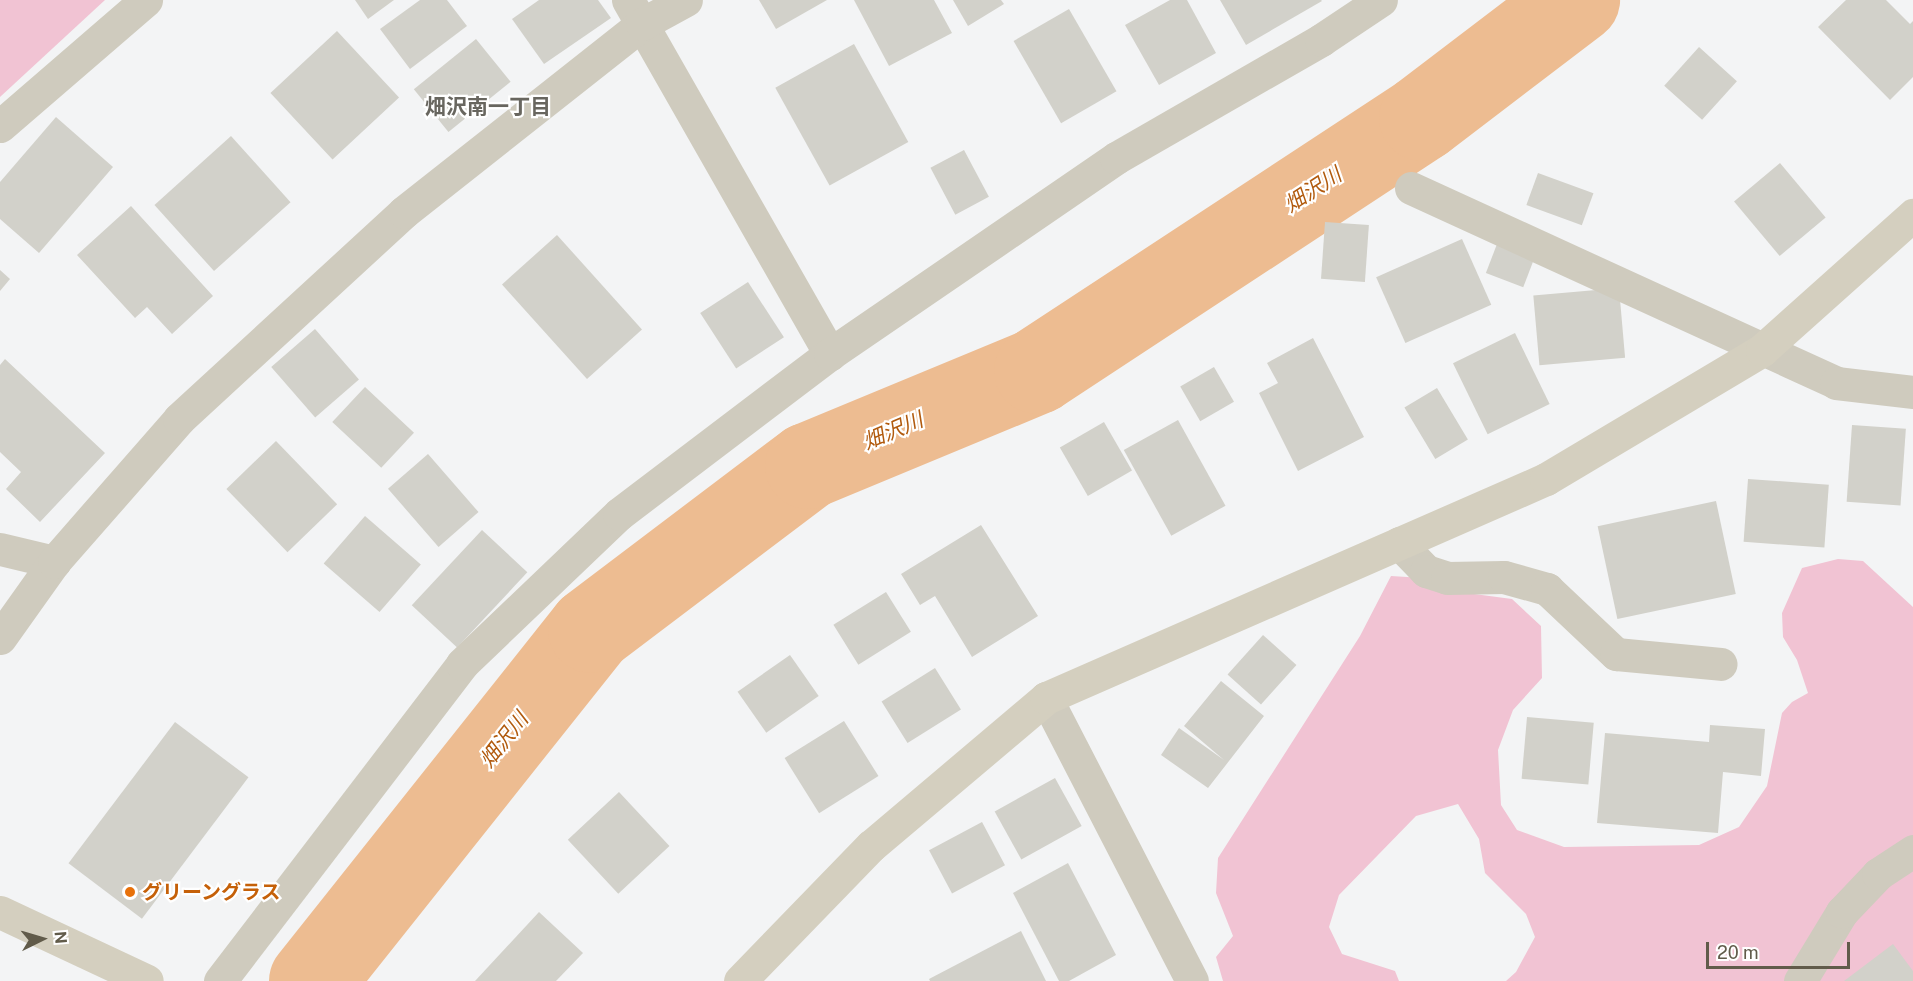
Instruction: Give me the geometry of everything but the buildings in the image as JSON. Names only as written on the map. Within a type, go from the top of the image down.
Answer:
[{"type":"street","points":[[0,126],[146,0]]},
{"type":"street","points":[[0,638],[54,562],[179,419],[404,212],[635,12],[686,0]]},
{"type":"street","points":[[220,981],[462,664],[619,514],[830,354],[1116,158],[1321,39],[1381,0]]},
{"type":"street","points":[[635,12],[830,354]]},
{"type":"street","points":[[1411,188],[1696,316],[1762,350],[1836,383],[1913,392]]},
{"type":"street","points":[[740,981],[871,846],[1046,698],[1546,479],[1762,350],[1913,215]]},
{"type":"street","points":[[1399,543],[1426,571],[1437,574],[1504,577],[1547,589],[1616,654],[1720,664]]},
{"type":"street","points":[[0,549],[54,562]]},
{"type":"street","points":[[1046,698],[1183,976]]},
{"type":"street","points":[[1800,981],[1842,912],[1878,874],[1913,851]]},
{"type":"street","points":[[0,912],[147,981]]},
{"type":"shaded area","points":[[0,0],[105,0],[0,97]]},
{"type":"shaded area","points":[[1838,559],[1863,561],[1913,607],[1913,981],[1506,981],[1516,972],[1535,937],[1526,914],[1485,873],[1479,839],[1458,804],[1416,816],[1339,895],[1329,927],[1342,954],[1395,971],[1399,981],[1223,981],[1216,957],[1233,936],[1216,893],[1218,858],[1360,636],[1391,576],[1423,578],[1459,592],[1512,599],[1541,626],[1542,678],[1513,710],[1498,750],[1501,805],[1517,830],[1564,847],[1699,845],[1739,827],[1767,786],[1782,713],[1792,702],[1808,693],[1797,660],[1783,637],[1782,613],[1802,568]]},
{"type":"waterway","name":"畑沢川","points":[[312,981],[591,630],[808,466],[1037,371],[1422,118],[1577,0]]},
{"type":"place","name":"グリーングラス","points":[[130,892]]},
{"type":"district","name":"畑沢南一丁目","points":[[488,107]]}]
